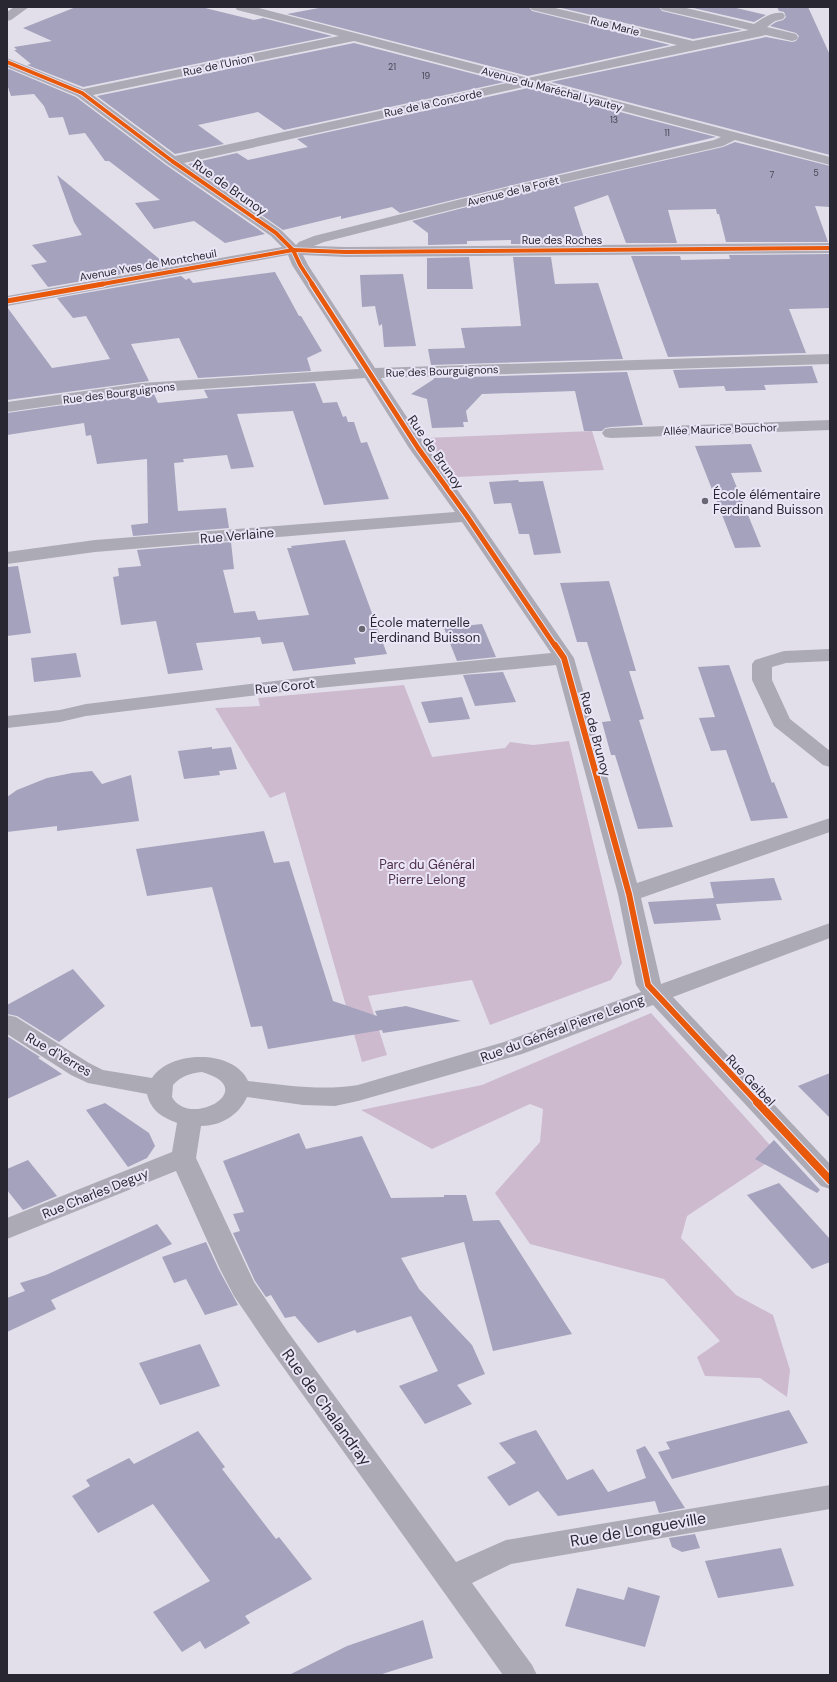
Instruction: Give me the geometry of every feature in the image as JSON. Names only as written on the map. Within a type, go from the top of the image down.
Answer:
[{"type":"street","points":[[7,17],[23,7]]},
{"type":"street","name":"Avenue du Maréchal Lyautey","points":[[241,7],[276,11],[354,37],[830,161]]},
{"type":"street","name":"Rue Marie","points":[[536,7],[694,45]]},
{"type":"street","points":[[666,7],[792,37]]},
{"type":"street","points":[[760,30],[771,18],[779,16]]},
{"type":"street","name":"Rue de la Concorde","points":[[172,161],[760,30]]},
{"type":"street","name":"Rue de l'Union","points":[[82,93],[354,37]]},
{"type":"street","name":"Rue de Brunoy","points":[[7,62],[82,93],[172,161],[276,233],[293,250],[300,265],[418,448],[467,516],[564,658],[629,894],[648,985],[656,994]]},
{"type":"street","name":"Avenue de la Forêt","points":[[293,250],[319,239],[521,188],[718,143],[734,136]]},
{"type":"street","name":"Rue des Roches","points":[[293,250],[346,252],[830,248]]},
{"type":"street","name":"Avenue Yves de Montcheuil","points":[[7,301],[293,250]]},
{"type":"street","name":"Rue des Bourguignons","points":[[7,407],[142,388],[370,373],[830,359]]},
{"type":"street","name":"Allée Maurice Bouchor","points":[[611,433],[830,425]]},
{"type":"street","name":"Rue Verlaine","points":[[7,558],[96,546],[467,516]]},
{"type":"street","points":[[830,655],[784,657],[762,664],[762,680],[781,722],[830,761]]},
{"type":"street","name":"Rue Corot","points":[[7,722],[60,716],[86,710],[292,685],[564,658]]},
{"type":"street","points":[[629,894],[830,824]]},
{"type":"street","name":"Rue du Général Pierre Lelong","points":[[239,1088],[302,1096],[334,1097],[358,1093],[513,1048],[830,930]]},
{"type":"street","name":"Rue Geibel","points":[[656,994],[830,1180]]},
{"type":"street","name":"Rue d'Yerres","points":[[7,1023],[80,1069],[98,1077],[159,1088]]},
{"type":"street","points":[[202,1064],[219,1067],[232,1074],[239,1088],[237,1097],[232,1104],[214,1115],[202,1118],[190,1118],[179,1115],[163,1104],[159,1096],[159,1088],[163,1080],[170,1073],[191,1065],[202,1064]]},
{"type":"street","points":[[183,1158],[186,1148],[190,1118]]},
{"type":"street","name":"Rue Charles Deguy","points":[[7,1229],[183,1158]]},
{"type":"street","name":"Rue de Chalandray","points":[[183,1158],[233,1269],[244,1289],[278,1339],[521,1675]]},
{"type":"street","name":"Rue de Longueville","points":[[452,1578],[506,1552],[830,1496]]},
{"type":"green space","points":[[592,431],[604,470],[457,477],[425,438]]},
{"type":"green space","name":"Parc du Général Pierre Lelong","points":[[404,685],[432,757],[505,748],[510,742],[533,745],[569,741],[622,963],[611,980],[490,1025],[472,980],[368,996],[387,1055],[362,1062],[285,792],[270,798],[215,708],[260,706],[258,698]]},
{"type":"green space","points":[[651,1013],[779,1155],[687,1216],[681,1238],[736,1295],[773,1315],[790,1370],[787,1397],[760,1378],[705,1376],[697,1357],[720,1341],[664,1279],[530,1244],[495,1193],[540,1142],[543,1109],[530,1104],[432,1149],[361,1110],[482,1085]]},
{"type":"building","points":[[76,7],[201,7],[254,20],[263,18],[332,36],[83,87],[27,65],[31,64],[14,50],[17,50],[14,47],[52,41],[23,28]]},
{"type":"building","points":[[324,7],[529,7],[532,11],[670,45],[528,76],[287,14]]},
{"type":"building","points":[[557,7],[659,7],[662,11],[742,30],[693,39]]},
{"type":"building","points":[[689,7],[732,7],[766,15],[754,22]]},
{"type":"building","points":[[777,7],[808,7],[830,55],[830,155],[551,82],[766,37],[792,42],[796,41],[799,36],[796,33],[770,26],[786,17],[784,12],[779,11]]},
{"type":"building","points":[[354,43],[505,82],[284,130],[258,112],[198,125],[224,144],[175,154],[97,96]]},
{"type":"building","points":[[9,69],[76,97],[166,165],[265,234],[225,243],[194,221],[154,229],[135,203],[160,200],[109,161],[105,161],[85,133],[69,135],[63,117],[49,118],[44,106],[34,94],[11,96],[7,84],[7,70]]},
{"type":"building","points":[[528,88],[716,137],[400,213],[392,207],[341,219],[341,216],[283,230],[188,164],[237,153],[248,160],[308,147],[297,139]]},
{"type":"building","points":[[735,142],[830,166],[830,207],[815,206],[828,242],[726,242],[719,214],[717,214],[716,209],[668,210],[677,243],[626,243],[608,195],[574,207],[584,238],[549,238],[549,244],[511,244],[511,240],[467,241],[467,244],[428,245],[428,233],[412,221],[522,193],[723,147]]},
{"type":"building","points":[[57,175],[168,266],[48,287],[31,265],[47,262],[32,245],[82,235],[74,222]]},
{"type":"building","points":[[830,254],[830,308],[789,309],[806,353],[668,357],[631,256],[680,256],[681,260],[730,259],[729,255]]},
{"type":"building","points":[[469,257],[473,289],[427,289],[427,258]]},
{"type":"building","points":[[513,257],[551,257],[555,284],[598,283],[623,359],[431,365],[428,349],[465,348],[461,328],[521,326]]},
{"type":"building","points":[[275,272],[299,316],[301,316],[322,351],[307,358],[311,371],[198,378],[179,338],[131,344],[149,381],[7,400],[7,307],[52,368],[110,359],[86,316],[73,318],[57,298],[181,276],[186,280],[189,278],[193,283]]},
{"type":"building","points":[[403,274],[416,346],[384,347],[382,324],[379,326],[375,306],[362,307],[360,275]]},
{"type":"building","points":[[812,366],[818,383],[764,385],[766,390],[726,391],[724,386],[679,388],[673,370]]},
{"type":"building","points":[[627,372],[643,425],[611,427],[605,428],[602,431],[584,431],[575,391],[482,394],[466,411],[468,422],[463,422],[464,427],[432,428],[427,399],[411,394],[434,378]]},
{"type":"building","points":[[315,383],[323,403],[337,402],[343,417],[346,416],[348,422],[354,422],[361,443],[367,442],[389,499],[324,505],[293,411],[237,414],[254,467],[231,469],[227,455],[183,459],[184,462],[174,463],[178,511],[226,508],[229,528],[133,536],[131,525],[148,523],[147,459],[97,464],[91,435],[86,436],[84,423],[7,435],[7,413],[142,394],[154,394],[158,403],[208,398],[204,390]]},
{"type":"building","points":[[751,444],[762,472],[731,473],[761,547],[735,548],[695,446]]},
{"type":"building","points":[[518,480],[519,482],[543,481],[561,553],[534,555],[529,534],[519,534],[511,503],[494,504],[489,482]]},
{"type":"building","points":[[345,540],[387,654],[354,658],[356,664],[293,671],[283,642],[262,644],[260,637],[196,643],[203,670],[168,674],[156,621],[121,625],[113,577],[119,576],[118,568],[141,566],[137,550],[231,542],[234,569],[223,570],[234,613],[255,611],[258,620],[309,615],[287,548],[292,548],[291,546]]},
{"type":"building","points":[[18,566],[31,633],[7,636],[7,567]]},
{"type":"building","points":[[609,581],[636,671],[629,671],[644,719],[639,720],[673,827],[638,829],[615,755],[611,755],[602,722],[611,721],[587,642],[577,642],[560,583]]},
{"type":"building","points":[[482,624],[496,657],[457,661],[444,628]]},
{"type":"building","points":[[76,653],[81,677],[34,682],[31,658]]},
{"type":"building","points":[[729,665],[772,783],[774,782],[788,818],[751,821],[726,750],[711,751],[699,718],[715,717],[698,667]]},
{"type":"building","points":[[503,672],[516,702],[475,706],[463,675]]},
{"type":"building","points":[[462,697],[470,719],[429,723],[421,702]]},
{"type":"building","points":[[212,747],[212,749],[231,747],[237,769],[219,771],[220,775],[184,779],[178,751]]},
{"type":"building","points":[[92,771],[102,784],[131,775],[139,821],[57,831],[57,826],[7,832],[7,797],[17,790],[47,778]]},
{"type":"building","points":[[264,831],[274,863],[289,861],[333,1001],[377,1016],[375,1011],[406,1006],[461,1021],[383,1033],[382,1030],[268,1049],[262,1026],[251,1027],[212,887],[147,896],[136,849]]},
{"type":"building","points":[[774,878],[782,900],[716,904],[721,920],[654,924],[648,902],[714,898],[710,882]]},
{"type":"building","points":[[73,969],[105,1006],[59,1042],[17,1016],[7,1014],[7,1005]]},
{"type":"building","points":[[7,1036],[40,1057],[38,1058],[62,1074],[7,1099]]},
{"type":"building","points":[[830,1073],[830,1118],[798,1086]]},
{"type":"building","points":[[105,1103],[149,1133],[155,1146],[147,1158],[128,1167],[86,1110]]},
{"type":"building","points":[[299,1133],[306,1149],[362,1136],[391,1198],[466,1195],[473,1221],[499,1220],[572,1334],[493,1351],[464,1242],[401,1258],[419,1289],[472,1345],[485,1374],[457,1385],[472,1404],[425,1424],[399,1386],[438,1371],[411,1316],[357,1333],[355,1330],[318,1343],[295,1316],[285,1318],[271,1295],[266,1297],[255,1281],[233,1233],[240,1231],[233,1214],[244,1212],[223,1161]]},
{"type":"building","points":[[774,1140],[820,1190],[817,1193],[755,1159]]},
{"type":"building","points":[[28,1160],[57,1196],[23,1210],[7,1190],[7,1169]]},
{"type":"building","points":[[779,1183],[830,1239],[830,1262],[812,1269],[747,1195]]},
{"type":"building","points":[[157,1224],[172,1244],[51,1300],[56,1309],[7,1332],[7,1298],[25,1291],[20,1283],[46,1275]]},
{"type":"building","points":[[206,1242],[238,1305],[205,1315],[186,1279],[174,1283],[162,1257]]},
{"type":"building","points":[[200,1344],[220,1386],[160,1405],[139,1363]]},
{"type":"building","points":[[789,1410],[808,1443],[672,1479],[658,1452],[670,1449],[666,1442]]},
{"type":"building","points":[[536,1430],[567,1480],[593,1469],[608,1492],[646,1478],[636,1450],[645,1446],[685,1508],[659,1513],[655,1501],[558,1516],[538,1491],[509,1506],[487,1477],[516,1463],[499,1443]]},
{"type":"building","points":[[198,1431],[225,1467],[222,1469],[276,1539],[279,1537],[312,1579],[245,1616],[250,1623],[205,1649],[200,1641],[182,1652],[153,1612],[210,1581],[153,1504],[98,1533],[72,1496],[90,1486],[86,1480],[129,1458],[134,1464]]},
{"type":"building","points":[[695,1534],[700,1548],[682,1552],[672,1547],[669,1538]]},
{"type":"building","points":[[781,1548],[794,1586],[718,1598],[705,1561]]},
{"type":"building","points":[[628,1587],[660,1596],[645,1647],[565,1626],[577,1588],[624,1600]]},
{"type":"building","points":[[423,1620],[433,1658],[379,1675],[289,1675],[347,1646]]},
{"type":"cycle path","points":[[7,62],[82,93],[172,161],[276,233],[293,250],[300,265],[418,448],[467,516],[564,658],[629,894],[648,985],[830,1180]]},
{"type":"cycle path","points":[[7,301],[293,250],[346,252],[830,248]]},
{"type":"place","name":"École élémentaire Ferdinand Buisson","points":[[705,501]]},
{"type":"place","name":"École maternelle Ferdinand Buisson","points":[[362,629]]}]
